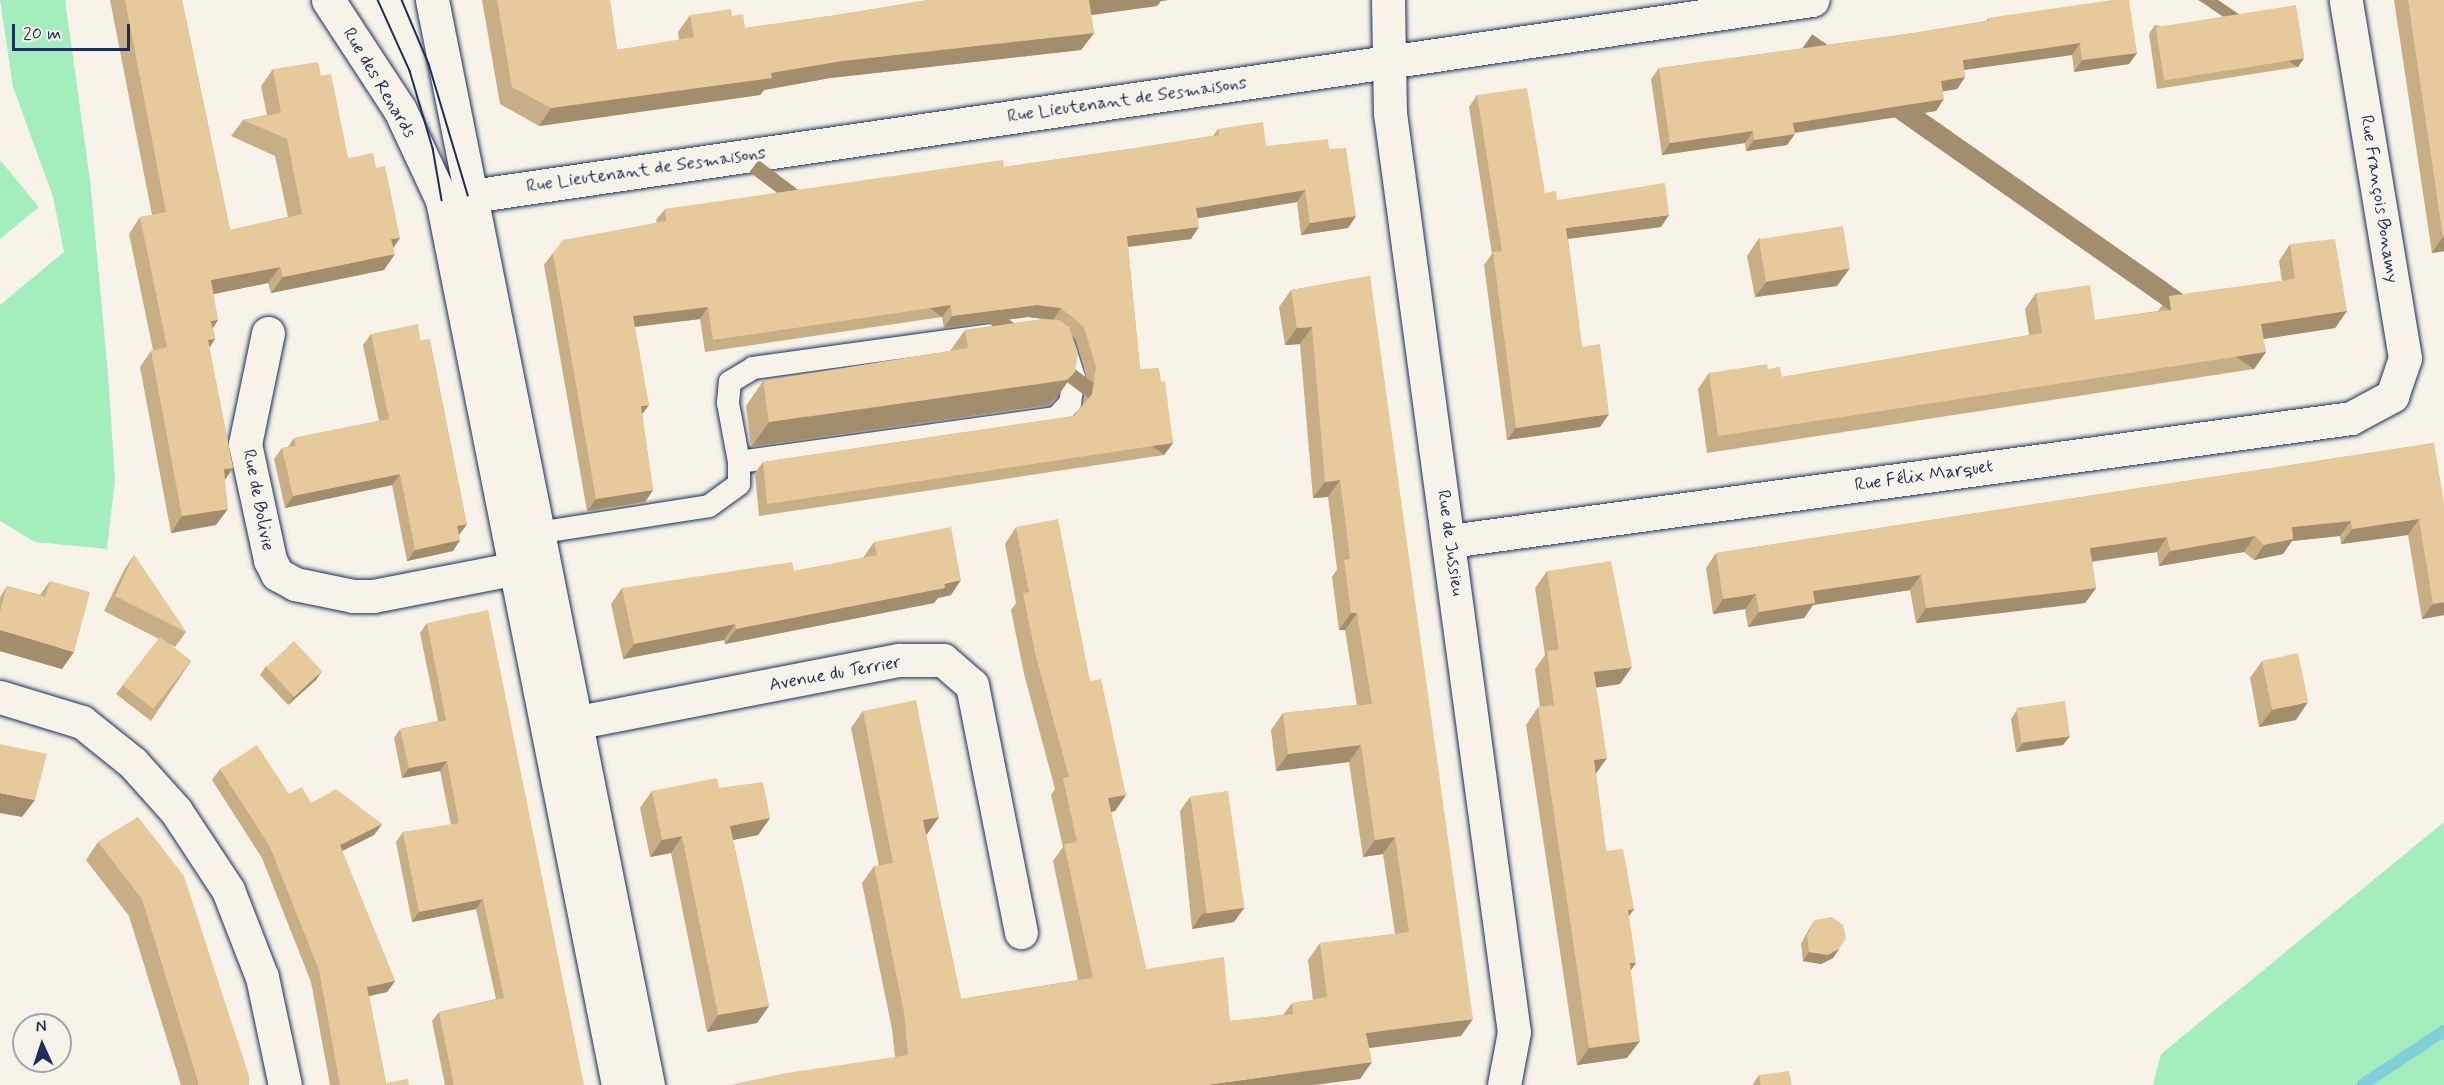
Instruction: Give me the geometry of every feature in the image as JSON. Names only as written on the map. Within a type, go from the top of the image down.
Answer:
[{"type":"street","name":"Rue des Renards","points":[[328,0],[455,198]]},
{"type":"street","points":[[432,0],[455,198],[532,554],[618,1085]]},
{"type":"street","name":"Rue de Jussieu","points":[[1388,0],[1387,63],[1390,113],[1450,541],[1514,1032],[1504,1085]]},
{"type":"street","name":"Rue Lieutenant de Sesmaisons","points":[[455,198],[1812,0]]},
{"type":"street","name":"Rue François Bonamy","points":[[2346,0],[2405,358],[2392,396]]},
{"type":"street","name":"Rue de Bolivie","points":[[268,333],[246,444],[270,560],[277,574],[296,584],[373,597],[532,554]]},
{"type":"street","name":"Rue Félix Marquet","points":[[1450,541],[2351,418],[2392,396]]},
{"type":"street","name":"Avenue du Terrier","points":[[561,725],[899,660],[943,660],[972,685],[1021,932]]},
{"type":"street","points":[[0,697],[82,723],[133,763],[176,810],[228,890],[262,977],[285,1085]]},
{"type":"street","points":[[561,725],[648,1085]]},
{"type":"lane","points":[[532,554],[709,506],[738,484],[739,462],[728,403],[730,382],[753,368],[1016,331]]},
{"type":"lane","points":[[739,462],[1056,418],[1070,403],[1074,376],[1063,344],[1046,332]]},
{"type":"green space","points":[[0,0],[65,0],[90,180],[108,374],[115,480],[107,549],[35,542],[0,521],[0,305],[64,252],[53,197],[13,87]]},
{"type":"green space","points":[[0,160],[39,207],[0,239]]},
{"type":"green space","points":[[2444,822],[2444,1085],[2153,1085],[2161,1054]]},
{"type":"building","points":[[125,0],[182,0],[230,230],[302,214],[287,139],[243,120],[281,113],[273,69],[318,62],[321,76],[331,74],[348,158],[373,153],[376,168],[385,166],[400,238],[391,239],[395,254],[283,277],[280,267],[211,280],[218,320],[211,321],[215,339],[208,340],[233,468],[224,469],[228,509],[182,516],[151,351],[167,347],[140,217],[166,212]]},
{"type":"building","points":[[497,0],[610,0],[617,50],[694,37],[690,15],[731,9],[732,16],[743,14],[745,28],[928,0],[1089,0],[1094,33],[842,61],[771,73],[772,78],[551,108],[512,87]]},
{"type":"building","points":[[2112,0],[2129,0],[2137,53],[2082,60],[2080,43],[1963,60],[1965,77],[1941,81],[1944,99],[1793,123],[1795,134],[1754,140],[1753,131],[1670,143],[1659,68],[1907,34],[1989,21],[1988,18]]},
{"type":"building","points":[[2408,0],[2444,0],[2444,237],[2443,237]]},
{"type":"building","points":[[2296,5],[2304,58],[2164,81],[2156,27]]},
{"type":"building","points":[[1527,88],[1545,193],[1556,191],[1557,200],[1665,183],[1669,215],[1566,228],[1582,347],[1600,344],[1609,414],[1516,428],[1493,252],[1502,251],[1477,95]]},
{"type":"building","points":[[1263,122],[1266,146],[1328,139],[1329,149],[1346,148],[1356,216],[1310,223],[1305,190],[1196,208],[1199,227],[1127,236],[1140,369],[1159,368],[1161,382],[1165,381],[1173,443],[767,504],[763,462],[1074,416],[1092,394],[1096,367],[1084,327],[1061,308],[1037,305],[952,316],[951,305],[713,340],[708,307],[633,316],[649,405],[641,406],[653,490],[596,499],[553,253],[563,240],[666,221],[665,209],[1003,160],[1004,167],[1129,149],[1219,135],[1218,129]]},
{"type":"building","points":[[1843,226],[1850,268],[1766,282],[1759,239]]},
{"type":"building","points":[[2335,239],[2347,311],[2261,324],[2266,352],[1718,436],[1709,373],[1767,364],[1768,369],[1780,367],[1782,377],[2042,333],[2036,293],[2090,285],[2095,320],[2171,310],[2169,296],[2295,279],[2290,244]]},
{"type":"building","points":[[1370,276],[1473,1019],[1366,1033],[1372,1062],[1206,1085],[729,1085],[787,1073],[908,1055],[904,1012],[874,866],[893,863],[863,711],[916,700],[939,817],[923,820],[961,999],[1093,978],[1064,844],[1077,842],[1063,778],[1069,777],[1036,657],[1023,593],[1029,592],[1016,527],[1058,519],[1090,681],[1101,679],[1126,795],[1108,798],[1146,969],[1224,957],[1230,1021],[1293,1014],[1292,1003],[1327,997],[1320,943],[1409,932],[1395,837],[1375,840],[1361,745],[1288,754],[1283,713],[1372,704],[1357,613],[1351,613],[1344,560],[1350,559],[1340,480],[1325,482],[1312,327],[1297,328],[1291,290]]},
{"type":"building","points":[[1045,319],[1059,320],[1069,327],[1078,353],[1075,372],[1067,380],[769,422],[763,381],[968,348],[965,330]]},
{"type":"building","points":[[418,324],[420,340],[430,339],[467,524],[457,526],[460,540],[415,550],[400,474],[293,496],[282,448],[296,446],[294,438],[389,419],[371,334]]},
{"type":"building","points":[[2434,443],[2444,503],[2444,602],[2433,604],[2419,519],[2352,529],[2351,521],[2292,527],[2293,539],[2264,545],[2255,536],[2170,551],[2167,537],[2090,548],[2096,588],[1926,608],[1921,575],[1813,591],[1815,603],[1759,612],[1756,594],[1723,599],[1716,553]]},
{"type":"building","points":[[951,527],[961,580],[944,583],[945,588],[736,629],[735,624],[634,644],[622,588],[792,562],[794,571],[877,555],[874,542]]},
{"type":"building","points":[[134,555],[186,632],[115,596]]},
{"type":"building","points":[[1611,561],[1632,667],[1594,672],[1607,758],[1594,760],[1606,851],[1623,849],[1634,909],[1628,910],[1636,963],[1630,963],[1640,1041],[1589,1048],[1538,707],[1554,705],[1547,651],[1559,650],[1547,571]]},
{"type":"building","points":[[50,581],[90,592],[74,652],[0,630],[0,612],[7,586],[45,597]]},
{"type":"building","points":[[488,610],[584,1085],[454,1085],[439,1012],[504,998],[483,899],[419,912],[403,832],[459,823],[447,761],[409,768],[400,729],[446,720],[427,623]]},
{"type":"building","points":[[160,637],[191,661],[153,709],[122,685]]},
{"type":"building","points":[[294,641],[322,671],[294,697],[266,667]]},
{"type":"building","points":[[2298,653],[2308,702],[2272,710],[2262,661]]},
{"type":"building","points":[[2065,701],[2070,736],[2021,742],[2016,708]]},
{"type":"building","points":[[0,744],[47,754],[35,800],[0,793]]},
{"type":"building","points":[[257,745],[289,794],[302,787],[311,803],[336,789],[382,824],[340,845],[395,981],[367,987],[386,1083],[408,1079],[409,1085],[340,1085],[319,970],[270,847],[220,769]]},
{"type":"building","points":[[717,778],[719,788],[763,782],[770,818],[730,826],[769,1006],[718,1015],[682,836],[662,840],[652,791]]},
{"type":"building","points":[[1228,791],[1244,908],[1207,913],[1190,796]]},
{"type":"building","points":[[138,817],[184,876],[249,1076],[249,1085],[199,1085],[142,899],[98,842]]},
{"type":"building","points":[[1832,917],[1843,925],[1846,938],[1839,949],[1828,955],[1809,952],[1807,935],[1815,920]]},
{"type":"building","points":[[1789,1071],[1792,1085],[1761,1085],[1759,1075]]},
{"type":"waterway","points":[[2362,1085],[2444,1031]]},
{"type":"tram line","points":[[378,0],[410,71],[433,148],[442,200]]},
{"type":"tram line","points":[[402,0],[429,64],[468,195]]}]
